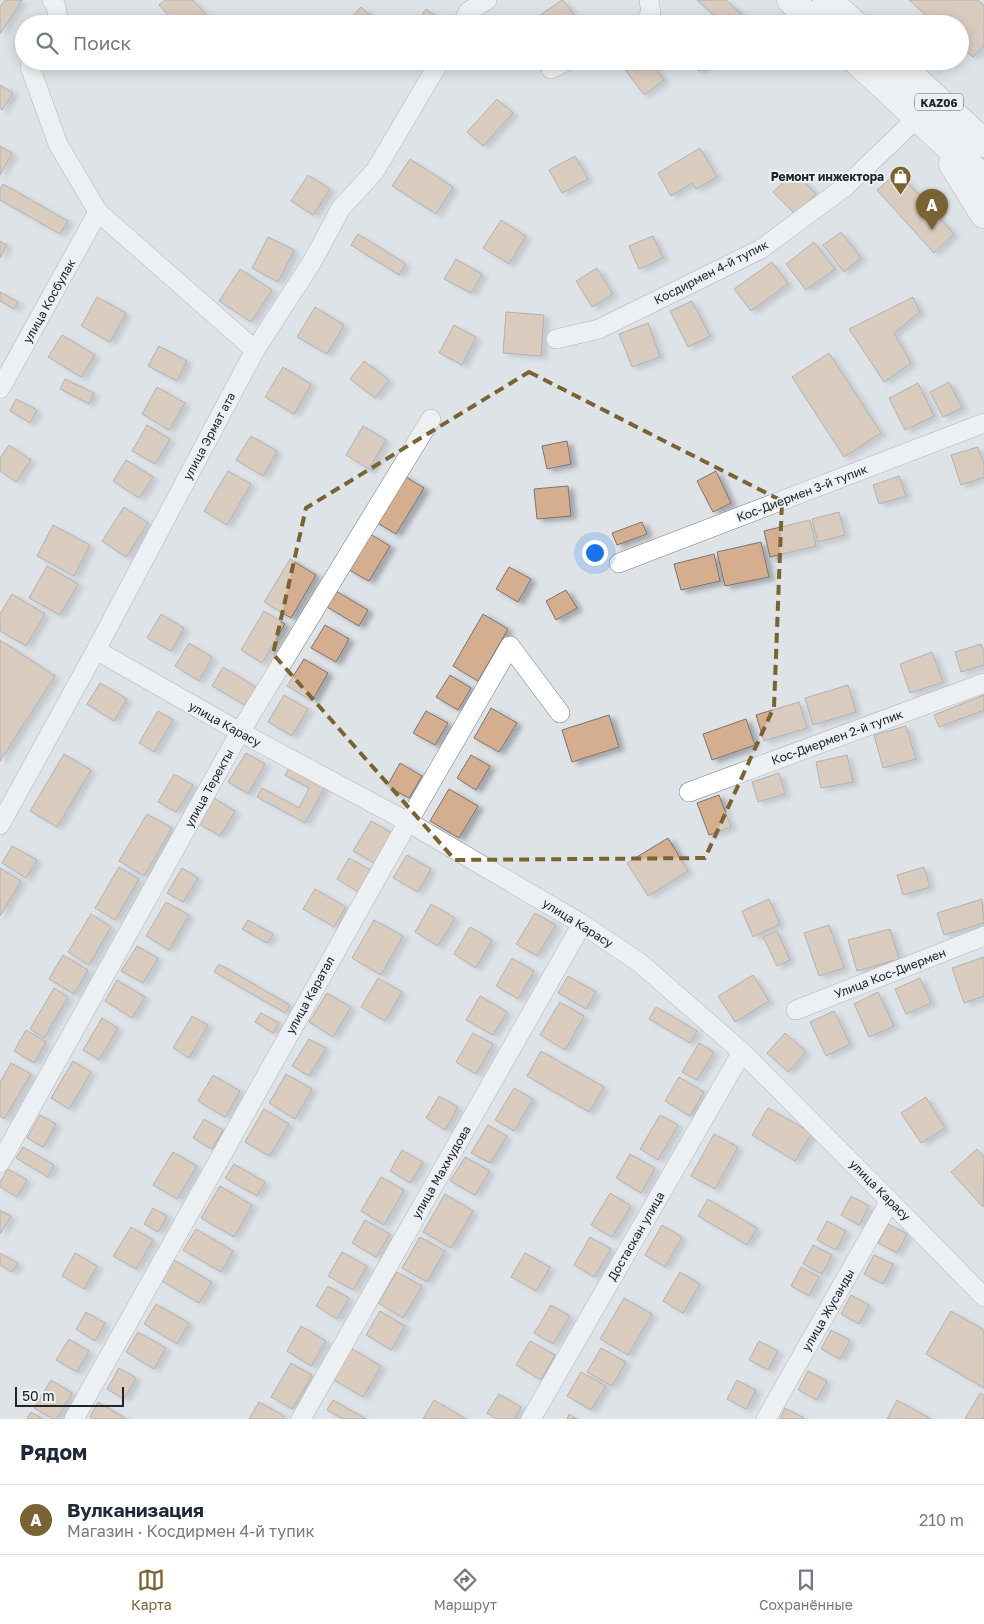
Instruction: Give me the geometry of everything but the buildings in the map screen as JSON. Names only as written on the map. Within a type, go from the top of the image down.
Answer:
[{"type":"highway","points":[[790,0],[806,15]]},
{"type":"highway","points":[[828,0],[844,15]]},
{"type":"highway","name":"KАZ06","points":[[867,70],[984,179]]},
{"type":"highway","name":"KАZ06","points":[[905,70],[980,138]]},
{"type":"highway","points":[[927,126],[984,214]]},
{"type":"street","points":[[52,0],[55,4],[57,15]]},
{"type":"street","points":[[467,15],[487,0]]},
{"type":"street","points":[[649,0],[649,15]]},
{"type":"street","points":[[31,70],[58,144],[98,212],[255,350]]},
{"type":"street","name":"улица Эрмат ата","points":[[0,825],[96,650],[255,350],[312,262],[341,208],[375,171],[435,70]]},
{"type":"street","name":"Косдирмен 4-й тупик","points":[[556,339],[599,329],[761,249],[927,126]]},
{"type":"street","name":"улица Косбулак","points":[[0,389],[98,212]]},
{"type":"street","name":"улица Теректы","points":[[0,1163],[240,732],[431,419]]},
{"type":"street","name":"Кос-Диермен 3-й тупик","points":[[620,563],[984,423]]},
{"type":"street","name":"улица Каратал","points":[[74,1419],[408,822],[510,646],[560,713]]},
{"type":"street","name":"улица Карасу","points":[[96,650],[240,732],[408,822],[582,924],[640,963],[742,1052],[984,1297]]},
{"type":"street","name":"Кос-Диермен 2-й тупик","points":[[689,792],[984,683]]},
{"type":"street","name":"улица Махмудова","points":[[300,1419],[582,924]]},
{"type":"street","name":"Улица Кос-Диермен","points":[[796,1010],[984,936]]},
{"type":"street","name":"Достаскан улица","points":[[531,1419],[742,1052]]},
{"type":"street","name":"улица Жусанды","points":[[766,1419],[890,1200]]},
{"type":"highlighted area","points":[[529,372],[782,501],[774,707],[705,858],[455,860],[273,654],[306,508]]},
{"type":"place","name":"Ремонт инжектора","points":[[900,195]]},
{"type":"place","name":"Вулканизация","points":[[932,230]]}]
